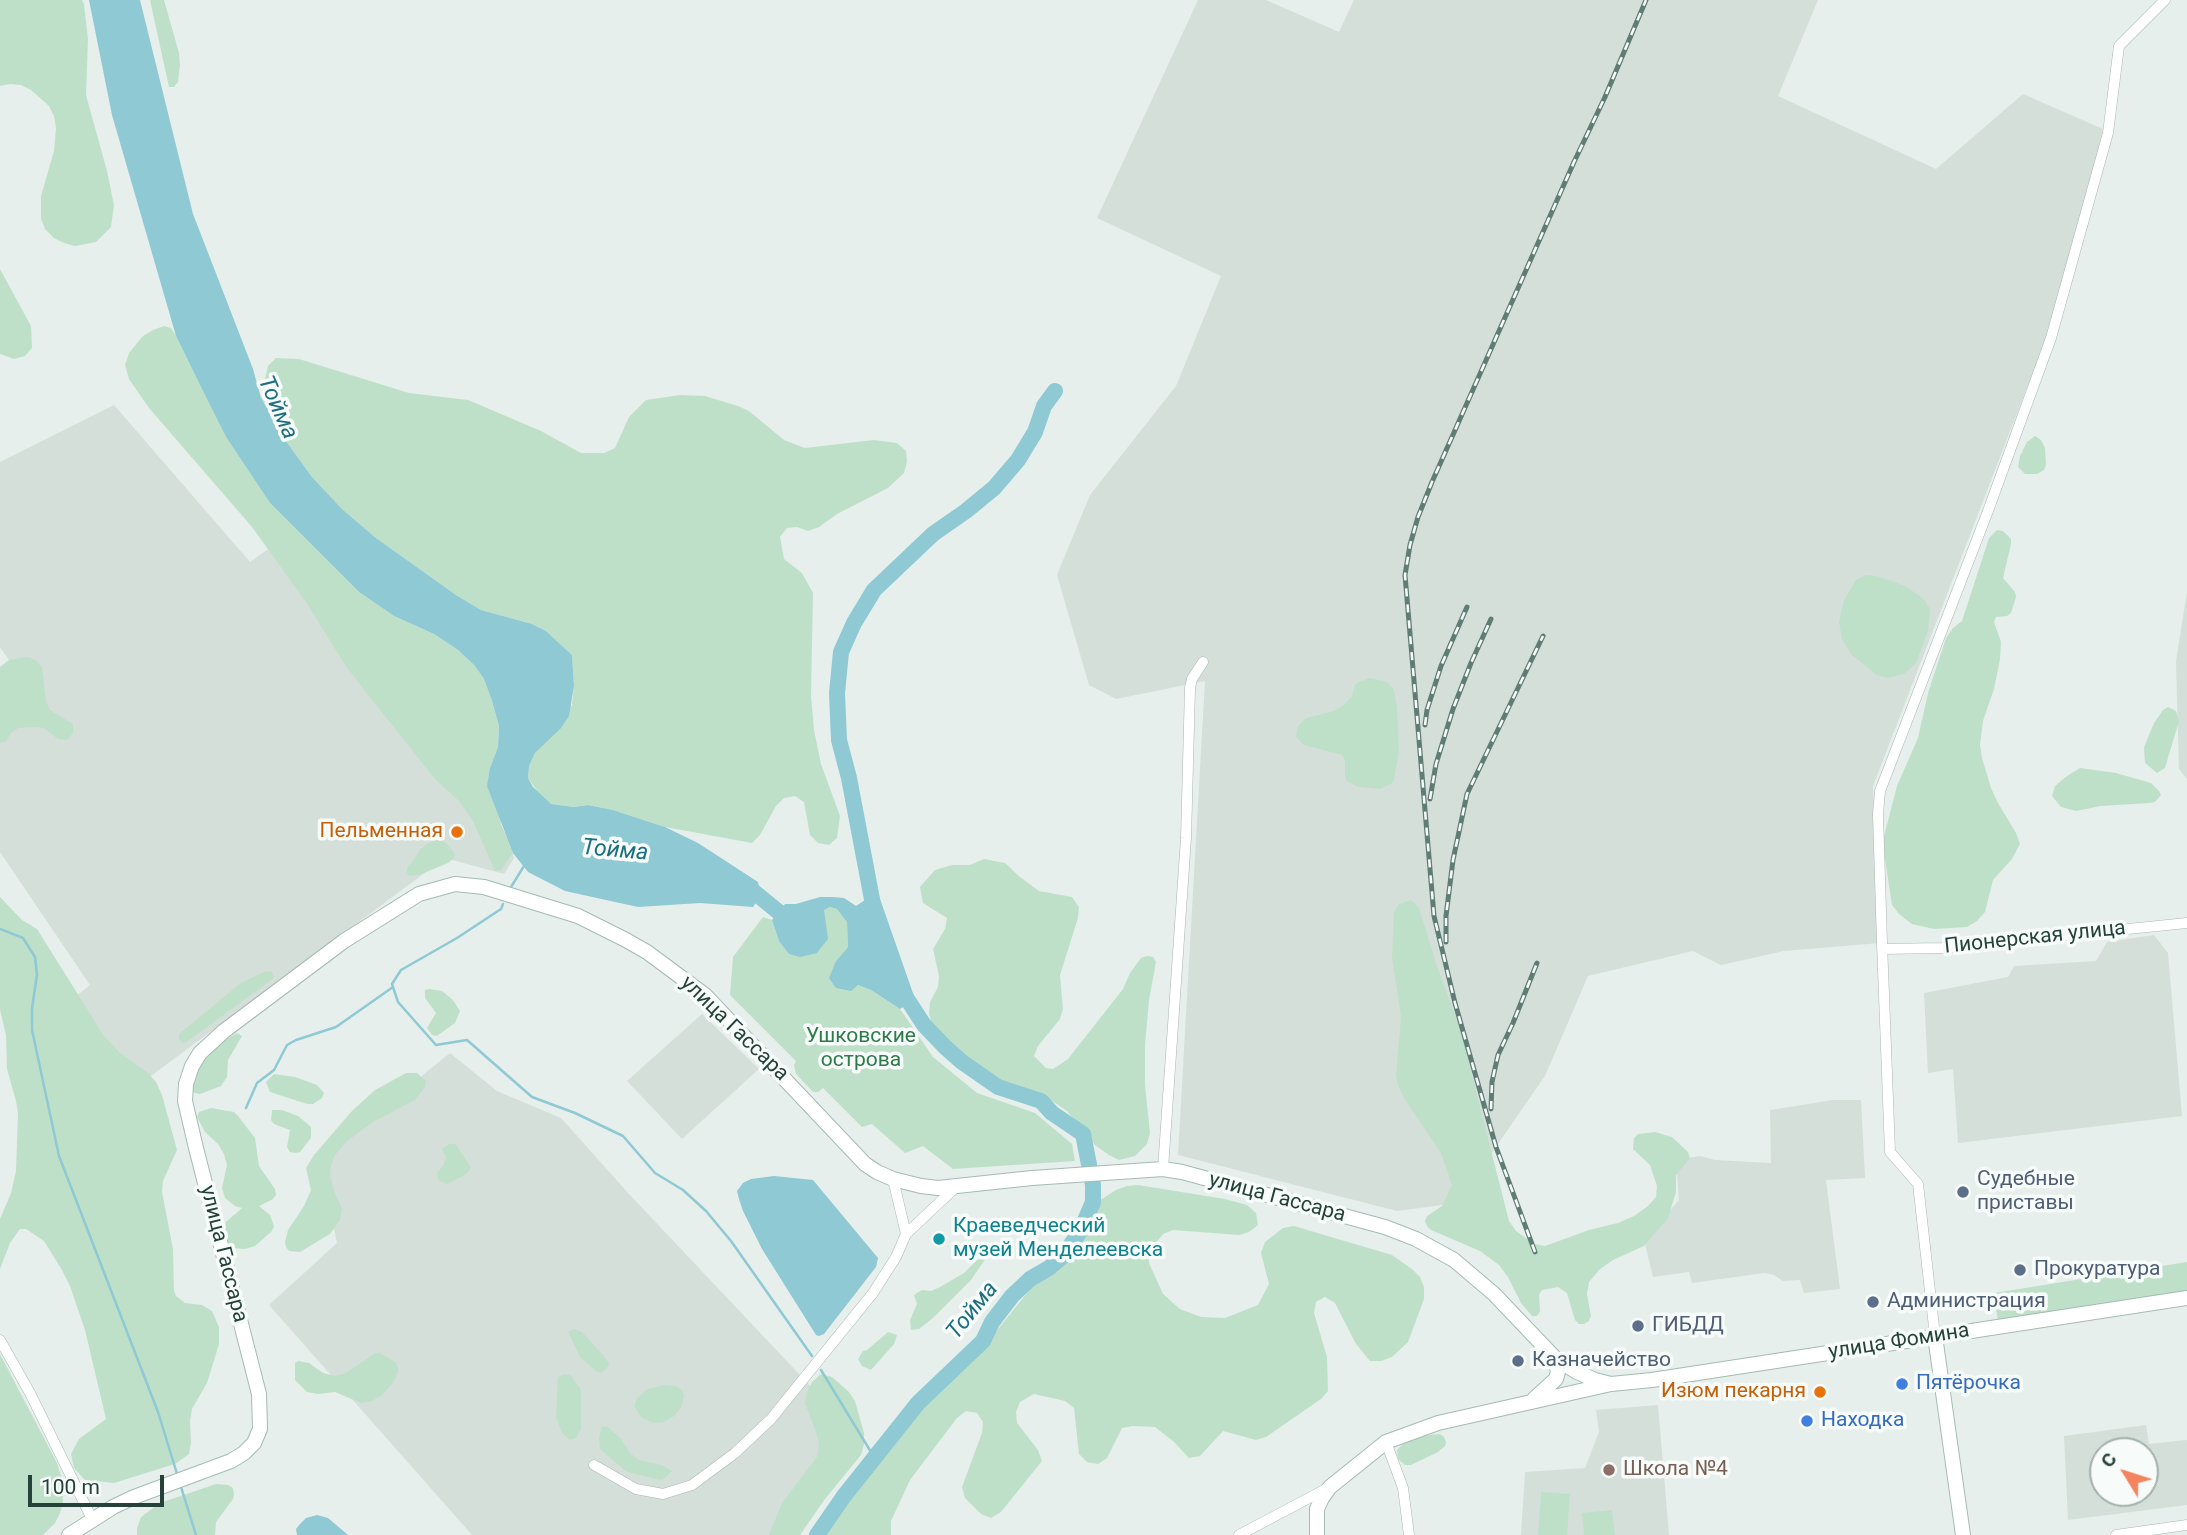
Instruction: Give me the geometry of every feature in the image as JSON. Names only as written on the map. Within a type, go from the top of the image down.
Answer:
[{"type":"main road","name":"улица Гассара","points":[[69,1535],[92,1519],[134,1497],[231,1461],[254,1443],[260,1429],[259,1394],[186,1101],[188,1075],[200,1053],[223,1031],[344,941],[419,894],[456,884],[484,887],[578,916],[626,940],[679,975],[705,995],[865,1164],[892,1179],[921,1186],[957,1186],[1163,1169],[1372,1224],[1416,1239],[1447,1256],[1479,1280],[1555,1358],[1577,1372],[1611,1384]]},
{"type":"main road","name":"улица Фомина","points":[[1330,1487],[1386,1442],[1438,1423],[1531,1401],[1611,1384],[2187,1298]]},
{"type":"main road","points":[[1935,1336],[1963,1535]]},
{"type":"main road","points":[[1531,1401],[1556,1379],[1558,1372],[1555,1358]]},
{"type":"main road","points":[[1317,1535],[1317,1509],[1330,1487]]},
{"type":"street","points":[[1935,1336],[1918,1184],[1890,1152],[1878,814],[1880,791],[2052,338],[2108,133],[2119,46],[2165,0]]},
{"type":"street","points":[[1163,1169],[1186,838],[1190,688],[1192,679],[1203,662]]},
{"type":"street","name":"Пионерская улица","points":[[1882,949],[1941,948],[2187,923]]},
{"type":"street","points":[[892,1179],[905,1234]]},
{"type":"street","points":[[594,1465],[636,1489],[663,1494],[692,1485],[735,1453],[771,1419],[873,1293],[896,1257],[905,1234],[957,1186]]},
{"type":"street","points":[[0,1340],[30,1393],[92,1519]]},
{"type":"street","points":[[1386,1442],[1403,1488],[1409,1535]]},
{"type":"street","points":[[1239,1535],[1330,1487]]},
{"type":"street","points":[[2116,1535],[2187,1525]]},
{"type":"shaded area","points":[[1198,0],[1266,0],[1339,32],[1354,0],[1818,0],[1778,96],[1936,169],[2023,94],[2103,129],[2075,263],[1873,786],[1880,943],[1784,951],[1721,965],[1693,951],[1588,976],[1545,1076],[1457,1203],[1397,1211],[1178,1155],[1205,681],[1116,699],[1089,685],[1057,575],[1090,495],[1176,386],[1221,276],[1097,218]]},
{"type":"shaded area","points":[[114,405],[250,562],[278,542],[509,838],[514,858],[504,874],[445,858],[136,1087],[75,997],[90,985],[0,852],[0,685],[17,672],[0,647],[0,462]]},
{"type":"shaded area","points":[[2187,592],[2187,779],[2179,769],[2176,661]]},
{"type":"shaded area","points":[[2154,935],[2168,953],[2182,1116],[1958,1143],[1953,1069],[1928,1073],[1924,993],[2008,977],[2014,966],[2096,961],[2107,942]]},
{"type":"shaded area","points":[[702,1014],[759,1069],[682,1139],[627,1081]]},
{"type":"shaded area","points":[[450,1053],[497,1091],[561,1118],[850,1428],[783,1535],[472,1535],[269,1305],[337,1243],[320,1158]]},
{"type":"shaded area","points":[[1833,1100],[1861,1100],[1865,1178],[1826,1180],[1840,1289],[1804,1293],[1800,1280],[1783,1281],[1764,1273],[1692,1283],[1689,1272],[1653,1277],[1644,1240],[1679,1200],[1676,1160],[1700,1156],[1715,1160],[1771,1163],[1770,1110]]},
{"type":"shaded area","name":"Школа №4","points":[[1658,1405],[1669,1535],[1521,1535],[1525,1472],[1585,1468],[1599,1432],[1596,1410]]},
{"type":"shaded area","points":[[2146,1425],[2148,1437],[2089,1437],[2089,1507],[2159,1507],[2159,1443],[2187,1440],[2187,1505],[2068,1520],[2064,1436]]},
{"type":"green space","points":[[0,0],[82,0],[84,4],[88,39],[86,95],[114,205],[111,227],[96,242],[75,246],[64,243],[45,229],[41,219],[41,196],[54,151],[54,116],[49,106],[31,90],[21,85],[0,86]]},
{"type":"green space","points":[[150,0],[164,0],[179,53],[178,82],[174,87],[169,87]]},
{"type":"green space","points":[[0,269],[31,326],[32,348],[25,356],[14,359],[0,354]]},
{"type":"green space","points":[[164,326],[171,328],[176,336],[226,437],[270,503],[359,592],[394,616],[434,634],[458,650],[484,679],[499,726],[498,747],[490,768],[501,824],[513,853],[501,870],[495,871],[473,821],[460,802],[435,779],[345,665],[306,602],[252,527],[149,408],[129,379],[125,365],[129,353],[143,336]]},
{"type":"green space","points":[[276,358],[299,359],[409,393],[468,400],[541,431],[581,453],[604,453],[615,448],[629,417],[646,400],[680,395],[705,396],[738,406],[749,411],[784,440],[805,448],[874,440],[897,443],[906,451],[907,462],[904,473],[888,488],[837,514],[819,527],[808,531],[797,527],[787,528],[780,537],[784,559],[802,573],[813,593],[811,695],[814,730],[821,764],[840,816],[837,838],[829,845],[818,843],[810,835],[804,802],[795,796],[784,798],[776,806],[760,835],[752,843],[665,827],[613,810],[588,805],[574,807],[551,804],[543,799],[528,778],[529,766],[535,753],[572,705],[572,655],[546,631],[532,624],[481,610],[456,595],[376,538],[342,509],[312,477],[286,441],[261,398],[268,366]]},
{"type":"green space","points":[[2035,436],[2045,448],[2046,465],[2044,470],[2037,474],[2025,474],[2018,467],[2020,456],[2027,442]]},
{"type":"green space","points":[[1997,530],[2003,531],[2011,539],[2003,578],[2016,597],[2011,613],[1996,617],[1994,622],[2001,642],[2000,659],[1994,689],[1983,721],[1980,745],[1991,788],[2020,844],[2012,859],[1993,880],[1985,912],[1977,921],[1967,927],[1934,929],[1912,924],[1892,905],[1884,836],[1897,786],[1918,738],[1928,693],[1946,638],[1962,621],[1989,538]]},
{"type":"green space","points":[[1866,575],[1905,586],[1924,599],[1930,609],[1928,631],[1916,663],[1904,674],[1888,678],[1877,675],[1851,654],[1842,639],[1839,622],[1844,600],[1856,580]]},
{"type":"green space","points":[[27,657],[36,660],[42,667],[46,702],[50,710],[73,724],[73,733],[67,740],[58,739],[44,728],[35,727],[18,728],[6,741],[0,743],[0,667],[9,660]]},
{"type":"green space","points":[[1370,678],[1387,682],[1394,690],[1397,707],[1399,752],[1394,780],[1380,789],[1358,787],[1347,781],[1342,755],[1304,745],[1296,737],[1298,726],[1306,718],[1334,711],[1344,705],[1352,696],[1355,685]]},
{"type":"green space","points":[[2168,707],[2176,711],[2179,721],[2165,768],[2157,773],[2145,763],[2144,747],[2154,723]]},
{"type":"green space","points":[[2080,768],[2116,773],[2151,783],[2161,795],[2155,802],[2150,803],[2101,806],[2076,811],[2061,807],[2052,796],[2055,786]]},
{"type":"green space","points":[[437,840],[446,843],[455,857],[448,863],[410,876],[407,868],[420,849]]},
{"type":"green space","points":[[984,859],[1005,863],[1039,891],[1072,897],[1079,907],[1060,975],[1063,1009],[1060,1019],[1038,1046],[1034,1056],[1046,1068],[1053,1069],[1068,1059],[1123,989],[1141,958],[1153,957],[1156,962],[1145,1045],[1145,1085],[1150,1133],[1147,1144],[1135,1156],[1119,1160],[1109,1155],[1095,1145],[1067,1111],[1045,1096],[999,1080],[945,1043],[932,1025],[930,1002],[938,987],[939,976],[933,949],[945,929],[947,918],[923,903],[920,887],[935,870],[952,865],[970,865]]},
{"type":"green space","points":[[0,897],[22,920],[37,929],[104,1036],[120,1053],[156,1082],[177,1150],[163,1181],[162,1192],[173,1249],[174,1290],[176,1296],[185,1303],[202,1305],[212,1311],[219,1327],[219,1344],[207,1383],[192,1409],[189,1454],[175,1464],[114,1483],[85,1480],[74,1468],[71,1454],[79,1439],[106,1419],[85,1330],[62,1270],[44,1241],[26,1229],[20,1229],[10,1243],[0,1269],[0,1219],[11,1193],[16,1171],[18,1113],[7,1069],[6,1035],[0,1010]]},
{"type":"green space","points":[[1411,900],[1419,908],[1460,1028],[1509,1221],[1516,1231],[1534,1244],[1545,1246],[1618,1223],[1648,1206],[1656,1197],[1657,1186],[1650,1165],[1633,1149],[1634,1138],[1638,1134],[1655,1132],[1672,1137],[1688,1152],[1690,1158],[1676,1175],[1676,1192],[1668,1218],[1644,1246],[1613,1260],[1600,1269],[1589,1282],[1587,1294],[1591,1316],[1584,1324],[1575,1320],[1567,1293],[1558,1287],[1542,1290],[1539,1295],[1540,1311],[1537,1316],[1532,1316],[1521,1303],[1499,1265],[1480,1251],[1427,1226],[1427,1216],[1442,1206],[1452,1185],[1441,1153],[1406,1101],[1396,1075],[1401,1017],[1392,957],[1394,912],[1399,904]]},
{"type":"green space","name":"Ушковские острова","points":[[830,907],[837,909],[847,921],[848,947],[836,961],[858,985],[871,990],[900,1009],[933,1057],[977,1093],[1035,1113],[1072,1144],[1075,1161],[953,1169],[923,1146],[905,1153],[872,1124],[862,1127],[823,1088],[813,1092],[796,1074],[796,1061],[730,995],[733,957],[763,917],[772,920],[779,941],[817,953],[827,939],[823,910]]},
{"type":"green space","points":[[266,971],[272,972],[274,977],[270,981],[188,1041],[183,1043],[179,1039],[179,1034],[241,983]]},
{"type":"green space","points":[[425,990],[442,991],[453,1000],[460,1011],[455,1023],[437,1036],[432,1035],[427,1028],[436,1013],[425,998]]},
{"type":"green space","points":[[237,1033],[242,1036],[228,1060],[227,1077],[221,1086],[200,1094],[195,1093],[191,1089],[199,1066],[223,1041]]},
{"type":"green space","points":[[406,1073],[417,1073],[426,1081],[425,1087],[415,1100],[373,1122],[346,1142],[335,1155],[330,1176],[342,1209],[340,1220],[330,1234],[300,1252],[289,1251],[285,1242],[288,1230],[311,1190],[306,1168],[314,1155],[352,1111],[375,1090]]},
{"type":"green space","points":[[274,1074],[295,1077],[317,1085],[324,1093],[322,1098],[313,1104],[307,1104],[270,1092],[266,1082]]},
{"type":"green space","points":[[211,1108],[234,1112],[238,1116],[255,1138],[259,1166],[275,1189],[276,1195],[273,1199],[259,1206],[270,1215],[274,1226],[272,1231],[255,1246],[245,1249],[228,1248],[223,1233],[226,1222],[242,1208],[225,1198],[222,1188],[227,1165],[224,1154],[205,1132],[197,1117],[199,1112]]},
{"type":"green space","points":[[272,1110],[282,1110],[298,1116],[311,1127],[311,1138],[300,1152],[290,1152],[287,1147],[290,1130],[274,1124],[271,1120]]},
{"type":"green space","points":[[449,1144],[455,1144],[470,1170],[447,1184],[439,1181],[437,1173],[446,1157],[442,1149]]},
{"type":"green space","points":[[1138,1185],[1225,1199],[1247,1205],[1256,1213],[1258,1225],[1239,1235],[1173,1230],[1163,1234],[1149,1252],[1149,1263],[1163,1294],[1180,1309],[1201,1317],[1225,1318],[1258,1305],[1269,1284],[1261,1253],[1265,1242],[1283,1228],[1294,1226],[1392,1255],[1420,1277],[1424,1287],[1424,1299],[1408,1342],[1392,1357],[1370,1361],[1356,1344],[1335,1303],[1325,1297],[1316,1302],[1314,1313],[1327,1357],[1328,1391],[1321,1399],[1266,1437],[1256,1440],[1223,1431],[1200,1456],[1189,1458],[1155,1427],[1133,1426],[1122,1428],[1107,1458],[1098,1464],[1087,1462],[1079,1454],[1074,1408],[1065,1401],[1034,1394],[1020,1402],[1016,1412],[1017,1423],[1038,1450],[1042,1461],[1001,1512],[991,1518],[981,1514],[965,1498],[962,1487],[982,1433],[983,1422],[977,1413],[966,1411],[957,1418],[910,1480],[891,1521],[891,1535],[825,1535],[904,1420],[937,1387],[969,1365],[1035,1283],[1063,1264],[1078,1245],[1097,1202],[1116,1190]]},
{"type":"green space","points":[[986,1258],[971,1280],[933,1318],[919,1329],[911,1330],[910,1320],[917,1304],[914,1295],[922,1290],[931,1291],[940,1287],[964,1273],[977,1260]]},
{"type":"green space","points":[[2187,1262],[2187,1294],[1998,1322],[1994,1293]]},
{"type":"green space","points":[[574,1329],[582,1332],[609,1363],[601,1373],[580,1357],[568,1332]]},
{"type":"green space","points":[[888,1332],[897,1335],[894,1344],[871,1370],[862,1366],[858,1359],[863,1351]]},
{"type":"green space","points":[[380,1353],[395,1362],[398,1372],[393,1383],[372,1401],[361,1403],[335,1392],[307,1392],[295,1380],[295,1363],[298,1361],[309,1363],[323,1373],[335,1376],[346,1373],[374,1354]]},
{"type":"green space","points":[[0,1354],[57,1463],[62,1479],[63,1502],[60,1513],[55,1523],[43,1535],[0,1535]]},
{"type":"green space","points":[[821,1374],[832,1377],[855,1401],[864,1433],[861,1455],[800,1535],[769,1535],[782,1503],[817,1457],[817,1435],[805,1403],[812,1382]]},
{"type":"green space","points":[[570,1375],[581,1389],[581,1429],[576,1438],[570,1440],[562,1433],[556,1417],[558,1377]]},
{"type":"green space","points":[[665,1385],[681,1389],[684,1395],[682,1406],[674,1416],[664,1422],[653,1423],[642,1418],[634,1406],[637,1398],[648,1389]]},
{"type":"green space","points":[[602,1426],[608,1427],[639,1460],[662,1465],[672,1471],[659,1480],[627,1472],[600,1449]]},
{"type":"green space","points":[[1440,1434],[1446,1442],[1438,1452],[1411,1465],[1405,1465],[1398,1459],[1397,1450],[1404,1443],[1420,1436]]},
{"type":"green space","points":[[216,1484],[228,1485],[233,1488],[234,1494],[216,1522],[215,1535],[137,1535],[141,1517],[160,1503]]},
{"type":"green space","points":[[1541,1492],[1570,1494],[1567,1535],[1538,1535]]},
{"type":"green space","points":[[1612,1510],[1615,1535],[1584,1535],[1582,1513]]},
{"type":"water","points":[[89,0],[140,0],[193,214],[253,369],[261,398],[286,441],[312,477],[342,509],[376,538],[456,595],[481,610],[532,624],[546,631],[572,655],[574,686],[569,716],[561,728],[535,753],[529,766],[528,778],[533,787],[551,804],[574,807],[588,805],[613,810],[665,827],[698,843],[758,882],[760,897],[753,907],[700,903],[638,907],[565,891],[528,872],[513,853],[487,786],[498,747],[499,726],[484,679],[458,650],[434,634],[394,616],[359,592],[270,503],[226,437],[206,397],[176,336],[112,115]]},
{"type":"water","points":[[871,896],[879,896],[915,999],[900,1009],[871,990],[858,985],[851,991],[836,988],[829,978],[836,961],[848,947],[847,922],[837,909],[830,907],[824,910],[828,939],[817,953],[800,957],[789,954],[779,941],[772,920],[785,904],[833,897],[844,898],[856,906]]},
{"type":"water","points":[[774,1176],[813,1180],[878,1258],[876,1267],[824,1334],[819,1336],[762,1249],[739,1199],[737,1191],[743,1183],[751,1179]]},
{"type":"water","points":[[317,1515],[328,1518],[348,1535],[297,1535],[296,1529],[306,1518]]},
{"type":"waterway","points":[[875,915],[849,778],[839,740],[837,693],[841,652],[854,623],[874,590],[933,534],[994,488],[1018,460],[1035,432],[1044,406],[1055,391]]},
{"type":"waterway","points":[[511,887],[524,866]]},
{"type":"waterway","name":"Тойма","points":[[742,886],[748,887],[786,918],[795,914]]},
{"type":"waterway","points":[[503,904],[501,909],[457,938],[401,970],[392,984],[398,1002],[436,1045],[467,1040],[532,1097],[575,1113],[623,1136],[655,1173],[683,1190],[706,1211],[731,1241],[812,1356]]},
{"type":"waterway","points":[[0,929],[23,938],[35,957],[37,975],[32,1030],[59,1156],[158,1412],[178,1477]]},
{"type":"waterway","name":"Тойма","points":[[817,1535],[844,1496],[918,1403],[983,1341],[992,1322],[1012,1296],[1030,1279],[1063,1256],[1081,1230],[1093,1202],[1093,1185],[1083,1134],[1052,1113],[1041,1101],[998,1087],[962,1062],[924,1025],[898,985]]},
{"type":"waterway","points":[[246,1108],[257,1083],[274,1070],[287,1045],[336,1027],[393,987]]},
{"type":"waterway","points":[[821,1370],[874,1457]]},
{"type":"waterway","points":[[181,1487],[196,1535]]},
{"type":"railway","points":[[1535,1252],[1496,1147],[1455,1003],[1434,916],[1405,575],[1418,517],[1432,482],[1646,0]]},
{"type":"railway","points":[[1425,725],[1441,666],[1467,607]]},
{"type":"railway","points":[[1430,799],[1436,764],[1453,709],[1491,619]]},
{"type":"railway","points":[[1446,942],[1446,916],[1453,860],[1467,794],[1543,636]]},
{"type":"railway","points":[[1491,1109],[1492,1082],[1498,1055],[1537,963]]},
{"type":"place","name":"Пельменная","points":[[457,832]]},
{"type":"place","name":"Судебные приставы","points":[[1963,1192]]},
{"type":"place","name":"Краеведческий музей Менделеевска","points":[[939,1239]]},
{"type":"place","name":"Прокуратура","points":[[2020,1270]]},
{"type":"place","name":"Администрация","points":[[1873,1302]]},
{"type":"place","name":"ГИБДД","points":[[1638,1326]]},
{"type":"place","name":"Казначейство","points":[[1518,1361]]},
{"type":"place","name":"Пятёрочка","points":[[1902,1384]]},
{"type":"place","name":"Изюм пекарня","points":[[1820,1392]]},
{"type":"place","name":"Находка","points":[[1807,1421]]},
{"type":"place","name":"Школа №4","points":[[1609,1470]]}]
